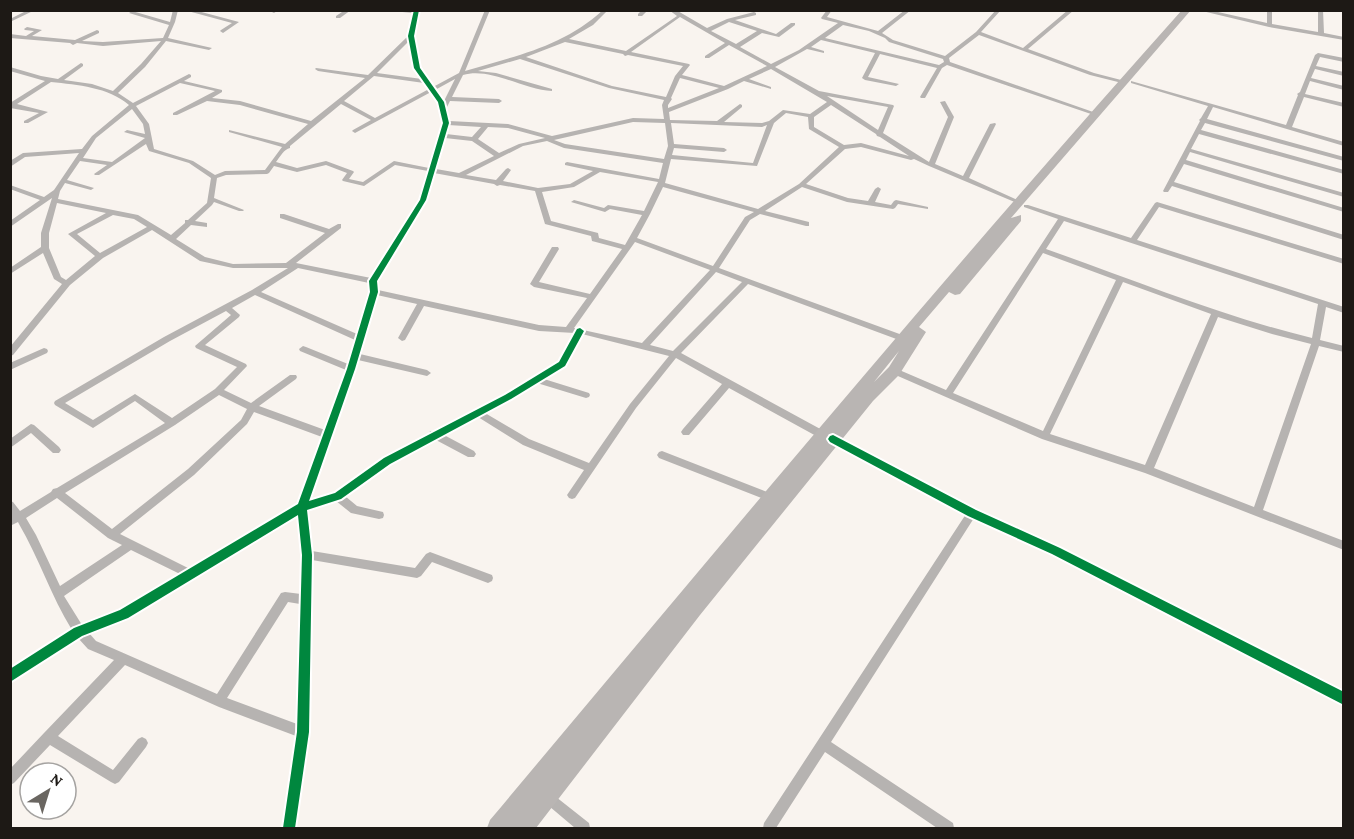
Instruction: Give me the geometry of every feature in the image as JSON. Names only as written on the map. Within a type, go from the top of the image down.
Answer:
[{"type":"main road","points":[[498,828],[541,791],[694,609],[902,338],[1023,204],[1102,108],[1191,11]]},
{"type":"main road","points":[[523,828],[541,791],[769,497],[894,371],[920,331],[1003,237],[1023,204]]},
{"type":"street","points":[[10,21],[33,10]]},
{"type":"street","points":[[115,92],[138,70],[164,39],[176,13],[186,10],[236,22],[223,31]]},
{"type":"street","points":[[338,17],[348,10]]},
{"type":"street","points":[[289,828],[303,732],[307,555],[302,507],[351,369],[358,338],[374,292],[373,281],[423,200],[446,123],[441,102],[417,68],[411,36],[417,11],[381,10]]},
{"type":"street","points":[[442,110],[450,99],[488,10]]},
{"type":"street","points":[[355,131],[461,74],[521,57],[564,40],[590,27],[606,10]]},
{"type":"street","points":[[640,15],[646,10]]},
{"type":"street","points":[[879,33],[909,10]]},
{"type":"street","points":[[923,97],[946,60],[978,33],[999,10]]},
{"type":"street","points":[[1025,49],[1072,10]]},
{"type":"street","points":[[1269,25],[1270,10]]},
{"type":"street","points":[[1320,10],[1321,34]]},
{"type":"street","points":[[827,11],[824,18],[879,33],[891,41],[946,60],[1102,108]]},
{"type":"street","points":[[1191,11],[1344,39]]},
{"type":"street","points":[[625,54],[675,12],[706,32],[738,46],[816,92],[876,134],[922,161],[1062,218],[1344,310]]},
{"type":"street","points":[[132,13],[172,24]]},
{"type":"street","points":[[706,32],[729,20],[754,14]]},
{"type":"street","points":[[729,20],[777,36],[793,24]]},
{"type":"street","points":[[666,111],[745,80],[822,39],[841,24]]},
{"type":"street","points":[[26,38],[39,30],[27,29]]},
{"type":"street","points":[[738,46],[761,31]]},
{"type":"street","points":[[73,43],[97,32]]},
{"type":"street","points":[[978,33],[1092,74],[1211,105],[1344,144]]},
{"type":"street","points":[[10,36],[104,44],[164,39],[208,48]]},
{"type":"street","points":[[214,177],[225,173],[267,172],[272,163],[312,123],[341,102],[366,77],[373,74],[411,36]]},
{"type":"street","points":[[822,39],[877,54],[940,67]]},
{"type":"street","points":[[564,40],[687,65],[678,76],[665,105],[671,146],[661,183],[633,239],[569,329]]},
{"type":"street","points":[[707,57],[729,42]]},
{"type":"street","points":[[807,47],[822,52]]},
{"type":"street","points":[[877,54],[866,78],[896,84]]},
{"type":"street","points":[[1288,128],[1318,54],[1344,60]]},
{"type":"street","points":[[521,57],[611,87],[669,99]]},
{"type":"street","points":[[59,81],[81,65]]},
{"type":"street","points":[[1313,67],[1344,74]]},
{"type":"street","points":[[10,69],[50,80],[115,92],[133,105],[148,126],[151,150],[191,162],[214,177]]},
{"type":"street","points":[[318,69],[366,77]]},
{"type":"street","points":[[468,71],[496,75],[550,90]]},
{"type":"street","points":[[373,74],[424,81]]},
{"type":"street","points":[[10,225],[57,191],[94,136],[133,105],[189,76]]},
{"type":"street","points":[[678,76],[726,88]]},
{"type":"street","points":[[1308,79],[1344,88]]},
{"type":"street","points":[[11,106],[50,80]]},
{"type":"street","points":[[745,80],[769,88]]},
{"type":"street","points":[[175,114],[220,91],[179,81]]},
{"type":"street","points":[[816,92],[891,106],[876,134],[861,145]]},
{"type":"street","points":[[1300,94],[1344,105]]},
{"type":"street","points":[[206,99],[240,103],[312,123]]},
{"type":"street","points":[[450,99],[499,101]]},
{"type":"street","points":[[341,102],[375,120]]},
{"type":"street","points":[[931,165],[951,117],[943,102]]},
{"type":"street","points":[[460,176],[521,145],[633,120],[762,125],[771,122],[785,111],[811,116],[830,103]]},
{"type":"street","points":[[1211,105],[1168,187],[1344,238]]},
{"type":"street","points":[[11,106],[45,112],[26,122]]},
{"type":"street","points":[[720,122],[740,106]]},
{"type":"street","points":[[811,116],[811,128],[843,147]]},
{"type":"street","points":[[1202,120],[1344,159]]},
{"type":"street","points":[[547,139],[564,146],[666,159],[755,165],[771,122]]},
{"type":"street","points":[[446,123],[508,126],[555,138]]},
{"type":"street","points":[[474,139],[486,124]]},
{"type":"street","points":[[964,179],[993,124]]},
{"type":"street","points":[[231,131],[288,147]]},
{"type":"street","points":[[1197,131],[1344,172]]},
{"type":"street","points":[[127,132],[148,138]]},
{"type":"street","points":[[443,136],[474,139],[499,156]]},
{"type":"street","points":[[97,174],[148,138]]},
{"type":"street","points":[[645,345],[715,269],[747,219],[801,185],[843,147],[861,145],[922,161]]},
{"type":"street","points":[[671,146],[724,150]]},
{"type":"street","points":[[702,160],[707,148]]},
{"type":"street","points":[[1188,150],[1344,195]]},
{"type":"street","points":[[10,165],[23,155],[84,151]]},
{"type":"street","points":[[10,158],[21,157]]},
{"type":"street","points":[[79,159],[113,164]]},
{"type":"street","points":[[1182,161],[1344,210]]},
{"type":"street","points":[[272,163],[297,170],[326,163],[351,172],[345,180],[364,184],[393,163],[538,190],[572,186],[597,171]]},
{"type":"street","points":[[567,164],[661,183],[806,224]]},
{"type":"street","points":[[497,184],[508,170]]},
{"type":"street","points":[[171,239],[210,204],[214,177]]},
{"type":"street","points":[[63,182],[92,188]]},
{"type":"street","points":[[801,185],[848,200],[893,207],[896,202],[926,208]]},
{"type":"street","points":[[10,187],[46,200]]},
{"type":"street","points":[[871,203],[878,189]]},
{"type":"street","points":[[538,190],[548,222],[596,235],[595,238],[627,248]]},
{"type":"street","points":[[57,191],[45,233],[45,248],[58,279],[67,283]]},
{"type":"street","points":[[211,198],[241,210]]},
{"type":"street","points":[[56,201],[136,217],[202,259],[233,266],[293,265],[373,281]]},
{"type":"street","points":[[574,202],[605,210],[608,207],[647,214]]},
{"type":"street","points":[[1133,241],[1157,204],[1344,262]]},
{"type":"street","points":[[100,256],[72,234],[113,212]]},
{"type":"street","points":[[282,216],[330,232]]},
{"type":"street","points":[[948,394],[1062,218]]},
{"type":"street","points":[[188,222],[204,225]]},
{"type":"street","points":[[172,423],[135,397],[93,424],[58,403],[167,339],[255,292],[293,265],[338,226]]},
{"type":"street","points":[[10,353],[67,283],[100,256],[152,227]]},
{"type":"street","points":[[633,239],[902,338]]},
{"type":"street","points":[[10,272],[45,248]]},
{"type":"street","points":[[555,249],[534,284],[593,297]]},
{"type":"street","points":[[1042,250],[1216,313],[1275,332],[1344,349]]},
{"type":"street","points":[[1045,436],[1121,278]]},
{"type":"street","points":[[572,495],[633,406],[675,354],[747,280]]},
{"type":"street","points":[[255,292],[358,338]]},
{"type":"street","points":[[374,292],[539,328],[579,331],[675,354],[972,513],[1056,551],[1344,699]]},
{"type":"street","points":[[402,338],[421,304]]},
{"type":"street","points":[[1257,512],[1316,341],[1322,304]]},
{"type":"street","points":[[15,519],[172,423],[218,391],[243,366],[199,346],[236,315],[227,308]]},
{"type":"street","points":[[1148,470],[1216,313]]},
{"type":"street","points":[[10,676],[78,632],[124,614],[302,507],[338,496],[387,461],[433,434],[478,413],[536,380],[562,364],[579,331]]},
{"type":"street","points":[[303,349],[351,369]]},
{"type":"street","points":[[10,367],[44,351]]},
{"type":"street","points":[[354,356],[427,373]]},
{"type":"street","points":[[894,371],[1045,436],[1148,470],[1344,546]]},
{"type":"street","points":[[112,535],[191,472],[231,435],[252,407],[293,377]]},
{"type":"street","points":[[536,380],[586,395]]},
{"type":"street","points":[[686,432],[728,383]]},
{"type":"street","points":[[218,391],[252,407],[328,435]]},
{"type":"street","points":[[478,413],[526,442],[590,468]]},
{"type":"street","points":[[10,444],[31,428],[56,450]]},
{"type":"street","points":[[433,434],[471,454]]},
{"type":"street","points":[[662,454],[769,497]]},
{"type":"street","points":[[56,492],[112,535],[190,574]]},
{"type":"street","points":[[338,496],[354,510],[379,515]]},
{"type":"street","points":[[10,505],[15,519],[59,593],[78,632],[92,645],[219,701],[303,732]]},
{"type":"street","points":[[770,828],[972,513]]},
{"type":"street","points":[[59,593],[130,545]]},
{"type":"street","points":[[307,555],[417,573],[430,557],[488,578]]},
{"type":"street","points":[[219,701],[285,597],[307,600]]},
{"type":"street","points":[[10,779],[122,660]]},
{"type":"street","points":[[48,737],[115,778],[142,743]]},
{"type":"street","points":[[824,744],[948,828]]},
{"type":"street","points":[[541,791],[584,828]]},
{"type":"cycle path","points":[[289,828],[303,732],[307,555],[302,507],[351,369],[374,292],[373,281],[423,200],[446,123],[441,102],[417,68],[411,36],[417,10]]},
{"type":"cycle path","points":[[10,676],[78,632],[124,614],[302,507],[338,496],[387,461],[508,397],[562,364],[580,331]]},
{"type":"cycle path","points":[[833,439],[972,513],[1056,551],[1344,699]]}]
